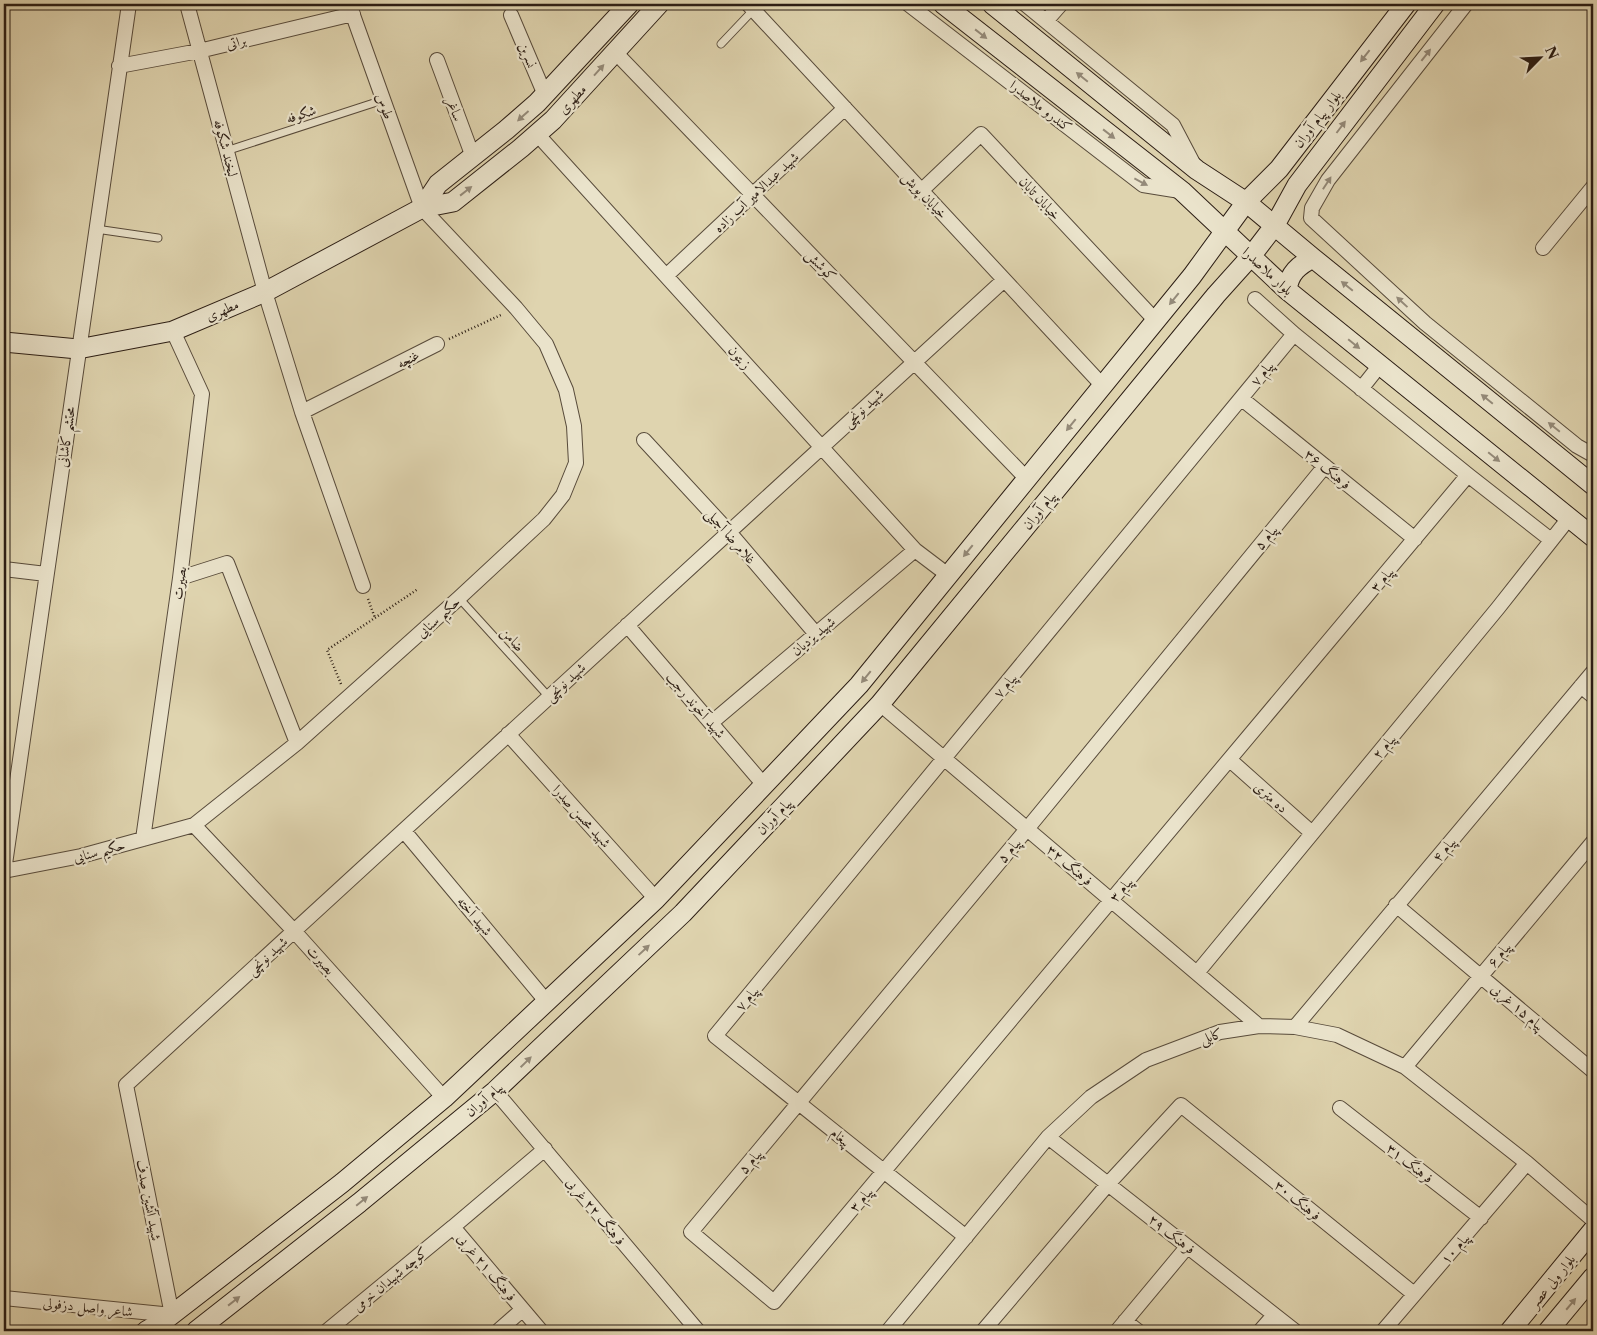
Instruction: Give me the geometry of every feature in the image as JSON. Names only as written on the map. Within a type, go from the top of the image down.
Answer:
[{"type":"main road","name":"مطهری","points":[[422,208],[438,184],[522,117],[628,4]]},
{"type":"main road","name":"مطهری","points":[[4,342],[78,349],[173,331],[265,292],[422,208],[453,202],[553,120],[659,4]]},
{"type":"main road","name":"بلوار ملاصدرا","points":[[943,4],[1182,191],[1287,290],[1593,537]]},
{"type":"main road","points":[[992,4],[1197,170],[1246,202],[1275,225],[1312,258],[1585,474],[1593,485]]},
{"type":"main road","name":"بلوار پیام آوران","points":[[1223,231],[1246,202],[1279,169],[1406,4]]},
{"type":"main road","name":"بلوار پیام آوران","points":[[1275,225],[1297,185],[1435,4]]},
{"type":"main road","points":[[1279,169],[1281,179],[1286,185],[1297,185]]},
{"type":"main road","points":[[1182,191],[1196,190],[1200,184],[1197,170]]},
{"type":"main road","name":"پیام آوران","points":[[196,1331],[359,1203],[495,1090],[683,913],[880,704],[1216,294],[1252,255],[1275,225]]},
{"type":"main road","name":"پیام آوران","points":[[146,1331],[172,1315],[342,1183],[444,1098],[656,898],[859,685],[1156,322],[1192,276],[1223,231]]},
{"type":"main road","points":[[1287,290],[1288,282],[1296,269],[1302,263],[1312,258]]},
{"type":"main road","points":[[1192,276],[1201,274],[1210,277],[1216,285],[1216,294]]},
{"type":"main road","points":[[605,946],[625,968]]},
{"type":"main road","name":"بلوار ولی عصر","points":[[1510,1331],[1593,1230]]},
{"type":"main road","name":"بلوار ولی عصر","points":[[1548,1331],[1593,1277]]},
{"type":"street","name":"محتشم کاشانی","points":[[4,871],[129,4]]},
{"type":"street","name":"لبخند شکوفه","points":[[186,4],[265,292],[302,412],[363,586]]},
{"type":"street","name":"کندرو ملاصدرا","points":[[908,4],[1143,185],[1182,191]]},
{"type":"street","points":[[1025,4],[1174,125],[1197,170]]},
{"type":"street","points":[[1046,21],[1061,4]]},
{"type":"street","points":[[1466,4],[1328,180],[1312,208],[1311,218],[1425,323],[1577,446],[1593,455]]},
{"type":"street","name":"خیابان پویش","points":[[754,6],[921,191],[1102,386]]},
{"type":"street","name":"براتی","points":[[119,66],[199,51],[351,9]]},
{"type":"street","name":"طوس","points":[[351,9],[422,208]]},
{"type":"street","name":"نسرین","points":[[511,15],[545,94]]},
{"type":"street","name":"کوشش","points":[[615,52],[1027,479]]},
{"type":"street","name":"ساغر","points":[[437,60],[473,157]]},
{"type":"street","name":"شهید عبدالامیر آب زاده","points":[[666,276],[845,108]]},
{"type":"street","name":"زیتون","points":[[537,134],[915,550],[948,575]]},
{"type":"street","name":"خیابان تابان","points":[[921,191],[981,134],[1156,322]]},
{"type":"street","points":[[1543,248],[1593,187]]},
{"type":"street","name":"حکیم سنایی","points":[[4,871],[81,856],[194,825],[297,743],[348,698],[544,518],[563,495],[576,463],[574,426],[566,390],[546,344],[516,308],[422,208]]},
{"type":"street","name":"شهید نونچی","points":[[126,1085],[1004,280]]},
{"type":"street","points":[[1255,299],[1361,389],[1551,540]]},
{"type":"street","points":[[1380,312],[1425,323]]},
{"type":"street","name":"بصیرت","points":[[143,839],[180,578],[202,394],[173,331]]},
{"type":"street","name":"پیام ۷","points":[[715,1036],[1294,334]]},
{"type":"street","name":"غنچه","points":[[302,412],[437,344]]},
{"type":"street","points":[[1361,389],[1380,365]]},
{"type":"street","name":"فرهنگ ۳۶","points":[[1242,398],[1415,540]]},
{"type":"street","name":"غلامرضا آجیلی","points":[[644,440],[729,532],[816,634]]},
{"type":"street","name":"پیام ۵","points":[[774,1302],[691,1232],[1027,829],[1325,466]]},
{"type":"street","name":"پیام ۳","points":[[774,1302],[1468,475]]},
{"type":"street","name":"پیام ۲","points":[[1197,973],[1498,608],[1569,518]]},
{"type":"street","name":"شهید یزدیان","points":[[711,723],[915,550]]},
{"type":"street","points":[[180,578],[227,563],[297,743]]},
{"type":"street","points":[[4,569],[46,574]]},
{"type":"street","name":"شهید آخوند رجب","points":[[627,625],[764,785]]},
{"type":"street","name":"پیام ۴","points":[[1295,1027],[1593,672]]},
{"type":"street","points":[[1581,686],[1593,696]]},
{"type":"street","name":"فرهنگ ۳۲","points":[[880,704],[1259,1026]]},
{"type":"street","name":"شهید محسن صدرا","points":[[508,734],[656,898]]},
{"type":"street","name":"ده متری","points":[[1230,760],[1312,833]]},
{"type":"street","name":"بصیرت","points":[[194,825],[294,931],[444,1098]]},
{"type":"street","name":"شهید آخته","points":[[404,830],[546,1001]]},
{"type":"street","name":"پیام ۶","points":[[1405,1067],[1593,842]]},
{"type":"street","name":"پیام ۱۵ غربی","points":[[1396,906],[1593,1071]]},
{"type":"street","name":"کابلی","points":[[888,1331],[1048,1138],[1090,1097],[1146,1060],[1220,1032],[1259,1026],[1295,1027],[1337,1034],[1405,1067],[1527,1163],[1593,1220]]},
{"type":"street","name":"پیغام","points":[[715,1036],[966,1237]]},
{"type":"street","name":"شهید آتشین صدف","points":[[126,1085],[172,1315]]},
{"type":"street","name":"فرهنگ ۲۲ غربی","points":[[495,1090],[698,1331]]},
{"type":"street","name":"فرهنگ ۳۰","points":[[1108,1184],[1181,1105],[1414,1294]]},
{"type":"street","name":"فرهنگ ۳۱","points":[[1340,1108],[1481,1218]]},
{"type":"street","name":"فرهنگ ۲۹","points":[[1048,1138],[1295,1331]]},
{"type":"street","name":"فرهنگ ۲۱ غربی","points":[[541,1331],[453,1227],[545,1149]]},
{"type":"street","name":"پیام ۱۰","points":[[1383,1331],[1527,1163]]},
{"type":"street","points":[[983,1331],[1025,1284],[1108,1184]]},
{"type":"street","name":"کوچه شهیدان خرمی","points":[[327,1331],[453,1227]]},
{"type":"street","points":[[1138,1331],[1121,1326],[1187,1247]]},
{"type":"street","name":"شاعر واصل دزفولی","points":[[4,1298],[172,1315]]},
{"type":"street","points":[[498,1331],[522,1310]]},
{"type":"street","points":[[1260,1331],[1274,1315]]},
{"type":"lane","points":[[721,44],[754,6]]},
{"type":"lane","name":"شکوفه","points":[[226,150],[383,100]]},
{"type":"lane","points":[[96,229],[158,238]]},
{"type":"lane","name":"ضامن","points":[[459,598],[549,697]]},
{"type":"path","points":[[437,344],[516,308]]},
{"type":"path","points":[[363,586],[375,618]]},
{"type":"path","points":[[348,698],[327,650],[418,589]]}]
